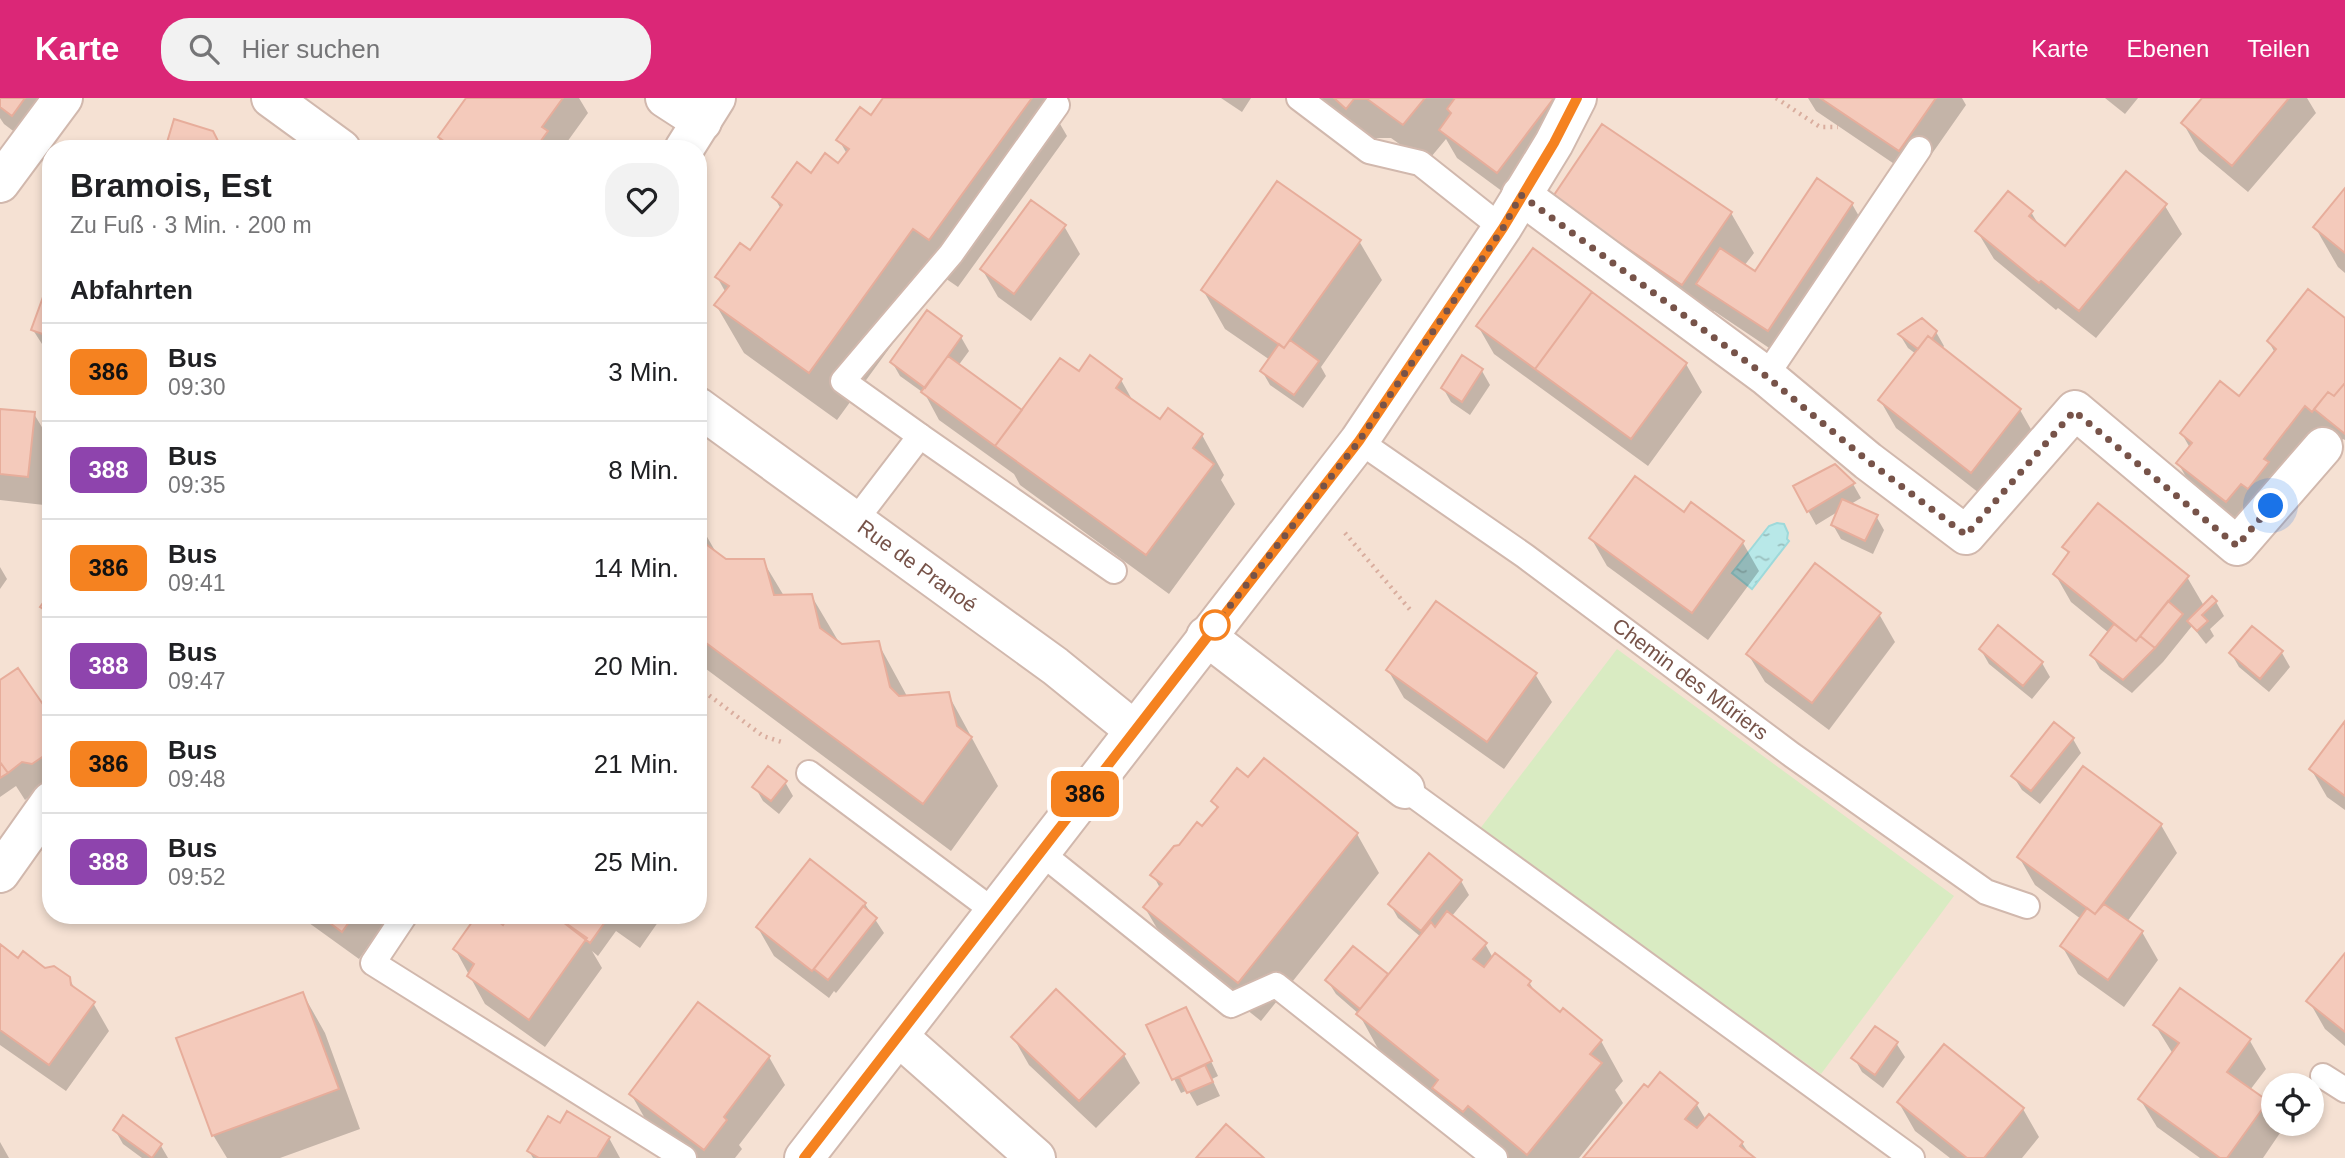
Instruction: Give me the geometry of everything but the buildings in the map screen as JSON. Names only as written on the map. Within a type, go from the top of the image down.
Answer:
[{"type":"street","points":[[0,183],[62,98]]},
{"type":"street","points":[[271,98],[329,140]]},
{"type":"street","points":[[665,98],[701,123]]},
{"type":"street","points":[[804,1158],[1359,441],[1503,228],[1554,143],[1577,98]]},
{"type":"street","points":[[1521,195],[1766,376],[1868,461],[1966,535],[2074,411],[2237,546],[2323,447]]},
{"type":"street","name":"Rue de Pranoé","points":[[707,414],[1055,666],[1134,730]]},
{"type":"street","points":[[1206,636],[1405,789]]},
{"type":"street","points":[[0,873],[42,814]]},
{"type":"street","points":[[899,1037],[1036,1158]]},
{"type":"lane","points":[[1299,98],[1369,151],[1420,163],[1503,228]]},
{"type":"lane","points":[[1057,105],[951,254],[844,381],[1114,572]]},
{"type":"lane","points":[[1766,376],[1919,149]]},
{"type":"lane","points":[[855,521],[920,436]]},
{"type":"lane","name":"Chemin des Mûriers","points":[[1359,441],[1525,556],[1792,755],[1986,892],[2028,906]]},
{"type":"lane","points":[[809,773],[995,912]]},
{"type":"lane","points":[[1405,789],[1912,1158]]},
{"type":"lane","points":[[1041,852],[1231,1005],[1276,985],[1495,1158]]},
{"type":"lane","points":[[399,924],[373,963],[684,1158]]},
{"type":"lane","points":[[2324,1077],[2345,1090]]},
{"type":"path","points":[[1776,98],[1821,127],[1838,127]]},
{"type":"path","points":[[1315,497],[1412,612]]},
{"type":"shaded area","points":[[0,98],[2345,98],[2345,1158],[0,1158]]},
{"type":"green space","points":[[1617,649],[1954,896],[1821,1074],[1479,830]]},
{"type":"water","points":[[1784,524],[1789,541],[1752,589],[1732,573],[1769,526]]},
{"type":"bus line","name":"386","points":[[804,1158],[1359,441],[1503,228],[1554,143],[1577,98]]},
{"type":"route","points":[[1215,625],[1359,441],[1503,228],[1521,195],[1766,376],[1868,461],[1966,535],[2074,411],[2237,546],[2271,506]]}]
